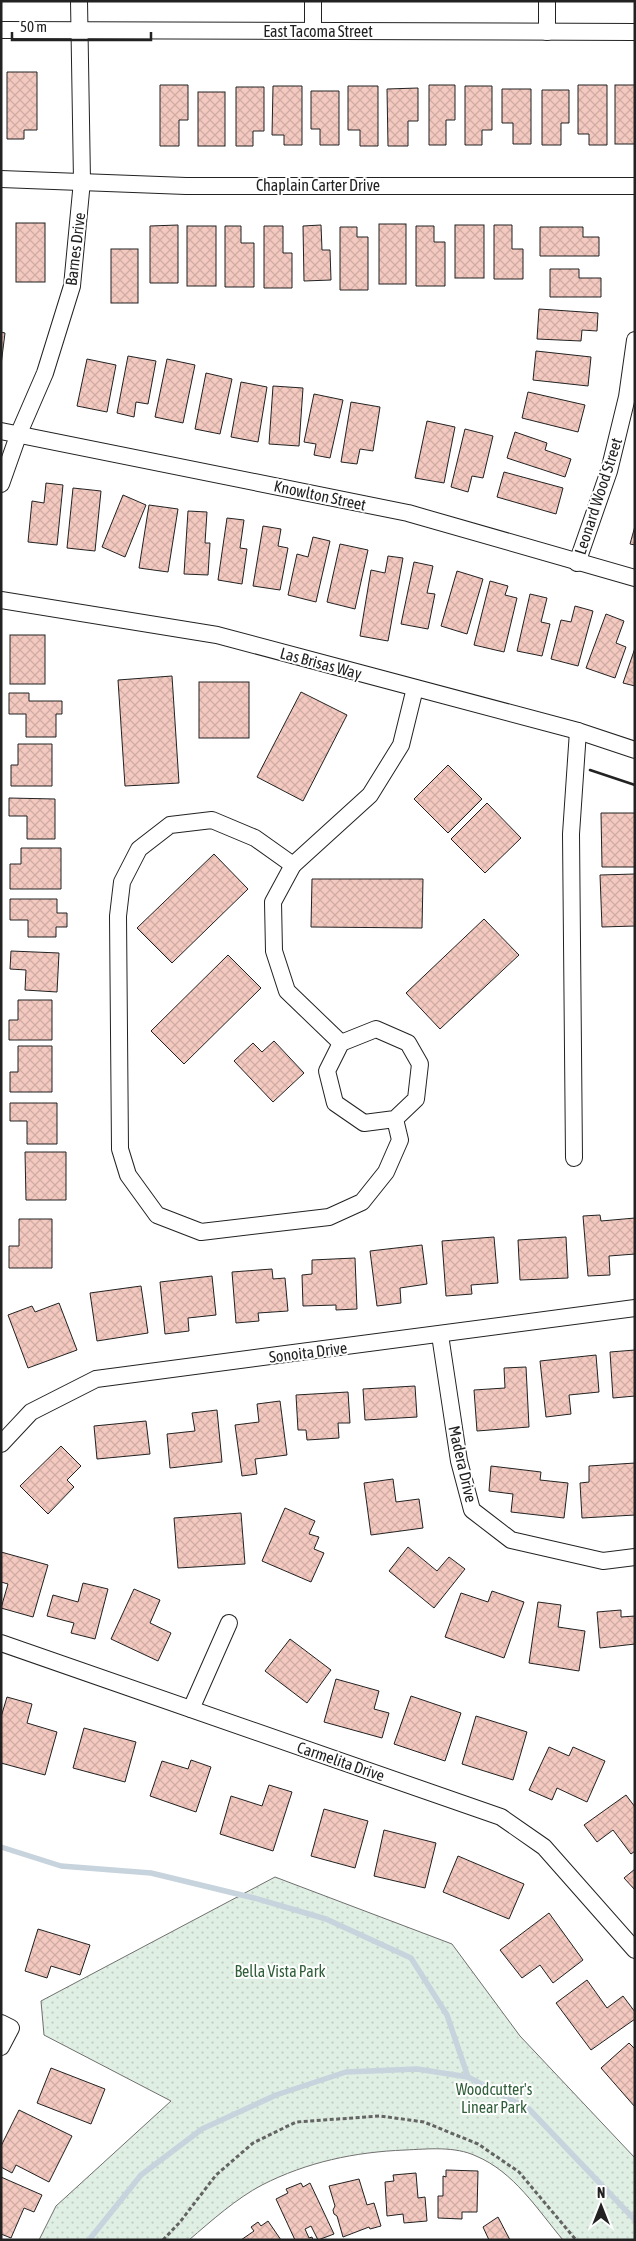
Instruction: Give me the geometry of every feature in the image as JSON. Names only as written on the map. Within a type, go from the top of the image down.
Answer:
[{"type":"street","name":"Barnes Drive","points":[[1,484],[19,433],[45,373],[72,286],[82,181],[82,87],[79,1]]},
{"type":"street","points":[[313,1],[313,31]]},
{"type":"street","points":[[547,1],[547,32]]},
{"type":"street","name":"East Tacoma Street","points":[[1,30],[635,32]]},
{"type":"street","name":"Chaplain Carter Drive","points":[[1,179],[186,186],[635,186]]},
{"type":"street","name":"Leonard Wood Street","points":[[577,563],[609,470],[628,398],[635,340]]},
{"type":"street","name":"Knowlton Street","points":[[1,431],[19,433],[408,513],[577,563],[635,578]]},
{"type":"street","name":"Las Brisas Way","points":[[1,600],[217,636],[578,731],[635,750]]},
{"type":"street","points":[[341,1043],[287,991],[274,951],[273,902],[293,864],[370,796],[401,745],[415,688]]},
{"type":"street","points":[[574,1158],[571,834],[578,731]]},
{"type":"street","points":[[293,864],[256,838],[212,820],[170,825],[139,849],[122,882],[118,916],[120,1149],[128,1175],[157,1215],[201,1232],[329,1217],[362,1202],[386,1172],[400,1140],[395,1119]]},
{"type":"street","points":[[376,1030],[408,1043],[420,1064],[416,1100],[395,1119],[364,1123],[335,1103],[327,1071],[341,1043],[376,1030]]},
{"type":"street","name":"Sonoita Drive","points":[[1,1444],[31,1412],[96,1379],[635,1308]]},
{"type":"street","name":"Madera Drive","points":[[440,1335],[459,1460],[472,1510],[511,1540],[603,1561],[635,1557]]},
{"type":"street","points":[[191,1709],[229,1623]]},
{"type":"street","name":"Carmelita Drive","points":[[1,1642],[501,1817],[544,1847],[635,1950]]},
{"type":"street","points":[[1,2047],[6,2026]]},
{"type":"path","points":[[163,2240],[180,2222],[216,2176],[253,2143],[296,2122],[380,2116],[424,2122],[478,2144],[519,2172],[576,2240]]},
{"type":"green space","points":[[275,1877],[452,1944],[520,2036],[635,2158],[635,2240],[563,2240],[524,2192],[490,2163],[468,2153],[450,2149],[432,2149],[368,2153],[314,2164],[296,2170],[262,2185],[243,2196],[189,2240],[39,2240],[56,2206],[171,2101],[44,2035],[41,2001]]},
{"type":"building","points":[[7,72],[37,72],[37,130],[24,130],[24,139],[7,139]]},
{"type":"building","points":[[160,85],[188,85],[188,120],[179,120],[179,146],[160,146]]},
{"type":"building","points":[[429,85],[455,85],[455,120],[446,120],[446,145],[429,145]]},
{"type":"building","points":[[578,85],[607,85],[607,145],[589,145],[589,134],[578,134]]},
{"type":"building","points":[[615,85],[635,85],[635,144],[615,144]]},
{"type":"building","points":[[273,86],[302,86],[302,145],[284,145],[284,135],[272,135]]},
{"type":"building","points":[[348,86],[378,86],[378,146],[360,146],[360,130],[348,130]]},
{"type":"building","points":[[465,86],[492,86],[492,130],[482,130],[482,145],[465,145]]},
{"type":"building","points":[[236,87],[264,87],[264,131],[253,131],[253,146],[236,146]]},
{"type":"building","points":[[418,88],[418,121],[408,121],[408,146],[388,146],[387,89]]},
{"type":"building","points":[[502,89],[531,89],[531,144],[513,144],[513,123],[502,123]]},
{"type":"building","points":[[542,90],[569,90],[569,123],[561,123],[561,145],[542,145]]},
{"type":"building","points":[[311,91],[339,91],[339,145],[320,145],[320,129],[311,129]]},
{"type":"building","points":[[198,92],[225,92],[225,146],[198,146]]},
{"type":"building","points":[[16,223],[45,223],[45,282],[16,282]]},
{"type":"building","points":[[379,224],[406,224],[406,284],[379,284]]},
{"type":"building","points":[[178,225],[178,283],[150,283],[150,226]]},
{"type":"building","points":[[321,225],[322,250],[330,250],[331,280],[304,281],[303,226]]},
{"type":"building","points":[[455,225],[484,225],[484,278],[455,278]]},
{"type":"building","points":[[494,225],[512,225],[512,249],[523,249],[523,279],[494,279]]},
{"type":"building","points":[[187,226],[216,226],[216,286],[187,286]]},
{"type":"building","points":[[225,226],[241,226],[241,243],[254,243],[254,287],[225,287]]},
{"type":"building","points":[[264,226],[283,226],[283,253],[292,253],[292,288],[264,288]]},
{"type":"building","points":[[416,226],[434,226],[434,242],[445,242],[445,286],[416,286]]},
{"type":"building","points":[[340,227],[357,227],[357,237],[368,237],[368,290],[340,290]]},
{"type":"building","points":[[540,227],[583,227],[583,237],[599,237],[599,256],[540,256]]},
{"type":"building","points":[[111,249],[138,249],[138,303],[111,303]]},
{"type":"building","points":[[550,269],[579,269],[579,278],[601,278],[601,297],[550,297]]},
{"type":"building","points":[[539,309],[598,313],[597,331],[582,330],[581,341],[537,339]]},
{"type":"building","points":[[1,332],[5,333],[1,365]]},
{"type":"building","points":[[536,351],[591,357],[588,386],[533,380]]},
{"type":"building","points":[[128,356],[156,361],[148,404],[136,402],[134,417],[117,413]]},
{"type":"building","points":[[87,359],[116,365],[107,412],[77,406]]},
{"type":"building","points":[[167,359],[195,365],[183,423],[155,417]]},
{"type":"building","points":[[206,373],[232,379],[220,434],[195,429]]},
{"type":"building","points":[[241,382],[267,387],[258,442],[231,437]]},
{"type":"building","points":[[273,386],[303,388],[299,446],[269,444]]},
{"type":"building","points":[[528,392],[585,405],[578,432],[522,418]]},
{"type":"building","points":[[314,394],[343,400],[330,458],[314,455],[316,444],[304,442]]},
{"type":"building","points":[[351,402],[380,407],[373,451],[360,449],[357,464],[341,462]]},
{"type":"building","points":[[427,421],[455,427],[444,483],[415,478]]},
{"type":"building","points":[[465,429],[493,436],[483,478],[472,476],[468,492],[451,487]]},
{"type":"building","points":[[515,432],[547,443],[545,450],[571,459],[565,477],[507,458]]},
{"type":"building","points":[[504,472],[563,488],[556,514],[497,497]]},
{"type":"building","points":[[46,483],[63,485],[57,545],[28,542],[32,501],[44,503]]},
{"type":"building","points":[[73,488],[101,491],[95,551],[67,548]]},
{"type":"building","points":[[123,495],[146,505],[125,557],[102,547]]},
{"type":"building","points":[[149,505],[178,509],[168,572],[139,568]]},
{"type":"building","points":[[188,511],[207,512],[205,543],[210,543],[208,575],[184,574]]},
{"type":"building","points":[[227,518],[244,520],[240,548],[247,549],[242,584],[218,580]]},
{"type":"building","points":[[263,526],[281,529],[278,546],[288,548],[280,590],[253,586]]},
{"type":"building","points":[[635,526],[635,545],[630,544]]},
{"type":"building","points":[[313,537],[330,541],[316,602],[288,595],[297,554],[308,557]]},
{"type":"building","points":[[340,544],[368,550],[355,609],[327,602]]},
{"type":"building","points":[[388,556],[403,558],[388,641],[360,636],[371,570],[385,573]]},
{"type":"building","points":[[414,562],[433,566],[427,593],[435,594],[428,629],[401,624]]},
{"type":"building","points":[[457,571],[483,579],[467,634],[441,626]]},
{"type":"building","points":[[490,581],[508,586],[505,595],[517,598],[504,652],[474,645]]},
{"type":"building","points":[[530,594],[547,598],[541,622],[550,624],[542,656],[517,651]]},
{"type":"building","points":[[575,606],[593,611],[578,666],[551,659],[561,620],[571,622]]},
{"type":"building","points":[[606,614],[624,621],[616,643],[626,647],[615,678],[586,668]]},
{"type":"building","points":[[10,635],[45,635],[45,684],[10,684]]},
{"type":"building","points":[[635,648],[635,686],[623,683]]},
{"type":"building","points":[[172,676],[179,783],[125,786],[118,680]]},
{"type":"building","points":[[199,682],[249,682],[249,738],[199,738]]},
{"type":"building","points":[[301,692],[347,715],[303,801],[257,777]]},
{"type":"building","points":[[9,693],[29,693],[29,701],[62,701],[62,714],[56,714],[56,737],[26,737],[26,714],[9,714]]},
{"type":"building","points":[[18,744],[52,744],[52,786],[11,786],[11,765],[18,765]]},
{"type":"building","points":[[448,765],[482,799],[448,833],[414,799]]},
{"type":"building","points":[[9,798],[55,799],[55,839],[27,839],[27,816],[9,816]]},
{"type":"building","points":[[487,803],[521,838],[485,873],[451,839]]},
{"type":"building","points":[[601,813],[635,813],[635,867],[602,867]]},
{"type":"building","points":[[21,848],[61,848],[61,889],[10,889],[10,864],[21,864]]},
{"type":"building","points":[[214,854],[248,889],[172,963],[137,928]]},
{"type":"building","points":[[635,874],[635,926],[602,927],[600,875]]},
{"type":"building","points":[[312,879],[423,879],[422,928],[311,927]]},
{"type":"building","points":[[10,899],[57,899],[57,913],[67,913],[67,927],[56,927],[56,937],[28,937],[28,920],[10,920]]},
{"type":"building","points":[[484,919],[519,955],[440,1029],[406,993]]},
{"type":"building","points":[[11,951],[59,953],[57,992],[25,990],[26,970],[10,969]]},
{"type":"building","points":[[228,955],[261,988],[184,1064],[151,1031]]},
{"type":"building","points":[[18,1000],[52,1000],[52,1040],[9,1040],[9,1020],[18,1020]]},
{"type":"building","points":[[274,1041],[304,1073],[273,1102],[234,1061],[253,1043],[262,1052]]},
{"type":"building","points":[[18,1046],[52,1046],[52,1092],[10,1092],[10,1072],[18,1072]]},
{"type":"building","points":[[10,1103],[57,1103],[57,1144],[27,1144],[27,1121],[10,1121]]},
{"type":"building","points":[[25,1152],[66,1152],[66,1200],[26,1200]]},
{"type":"building","points":[[600,1215],[601,1221],[635,1218],[635,1254],[609,1256],[610,1275],[588,1276],[583,1216]]},
{"type":"building","points":[[19,1219],[52,1219],[52,1268],[9,1268],[9,1246],[19,1246]]},
{"type":"building","points":[[494,1237],[498,1283],[471,1285],[472,1294],[446,1296],[442,1241]]},
{"type":"building","points":[[566,1237],[568,1278],[520,1280],[518,1240]]},
{"type":"building","points":[[422,1245],[427,1284],[400,1288],[401,1303],[377,1306],[370,1251]]},
{"type":"building","points":[[355,1258],[357,1309],[336,1310],[336,1305],[303,1306],[302,1275],[312,1274],[312,1260]]},
{"type":"building","points":[[272,1269],[273,1279],[285,1278],[288,1311],[258,1313],[259,1321],[236,1323],[232,1272]]},
{"type":"building","points":[[212,1276],[216,1315],[188,1318],[189,1331],[165,1334],[160,1282]]},
{"type":"building","points":[[141,1286],[148,1333],[97,1341],[90,1293]]},
{"type":"building","points":[[59,1303],[77,1350],[28,1368],[8,1315],[32,1306],[35,1312]]},
{"type":"building","points":[[635,1350],[635,1396],[613,1398],[610,1352]]},
{"type":"building","points":[[596,1355],[599,1392],[569,1395],[571,1414],[546,1417],[540,1361]]},
{"type":"building","points":[[526,1367],[529,1427],[477,1431],[474,1390],[505,1388],[504,1368]]},
{"type":"building","points":[[415,1386],[417,1417],[365,1420],[363,1389]]},
{"type":"building","points":[[348,1392],[350,1423],[338,1423],[339,1438],[307,1440],[306,1430],[298,1430],[296,1395]]},
{"type":"building","points":[[280,1401],[287,1455],[255,1459],[257,1474],[242,1476],[235,1425],[259,1422],[257,1404]]},
{"type":"building","points":[[217,1410],[222,1462],[170,1468],[167,1434],[195,1431],[192,1413]]},
{"type":"building","points":[[146,1421],[150,1454],[97,1459],[94,1426]]},
{"type":"building","points":[[61,1446],[81,1466],[67,1480],[74,1487],[48,1514],[20,1486]]},
{"type":"building","points":[[635,1463],[635,1515],[582,1518],[580,1483],[589,1482],[589,1466]]},
{"type":"building","points":[[491,1466],[541,1472],[540,1480],[568,1483],[564,1518],[511,1512],[513,1494],[489,1491]]},
{"type":"building","points":[[393,1479],[396,1502],[419,1499],[423,1528],[371,1535],[364,1483]]},
{"type":"building","points":[[285,1508],[315,1521],[309,1534],[319,1537],[314,1549],[324,1553],[311,1582],[262,1561]]},
{"type":"building","points":[[241,1513],[245,1564],[178,1568],[174,1518]]},
{"type":"building","points":[[408,1547],[437,1571],[449,1557],[465,1569],[434,1608],[389,1571]]},
{"type":"building","points":[[1,1552],[48,1565],[33,1617],[1,1608],[8,1584],[1,1582]]},
{"type":"building","points":[[83,1583],[108,1589],[95,1639],[71,1633],[74,1623],[47,1616],[53,1595],[78,1602]]},
{"type":"building","points":[[134,1589],[160,1600],[150,1623],[171,1633],[158,1661],[111,1639]]},
{"type":"building","points":[[492,1591],[524,1602],[504,1658],[445,1637],[461,1593],[488,1602]]},
{"type":"building","points":[[538,1602],[561,1605],[558,1627],[585,1631],[579,1671],[529,1663]]},
{"type":"building","points":[[621,1610],[621,1617],[635,1616],[635,1644],[600,1648],[597,1612]]},
{"type":"building","points":[[290,1639],[331,1670],[307,1703],[265,1671]]},
{"type":"building","points":[[336,1679],[379,1691],[374,1709],[389,1713],[382,1738],[324,1722]]},
{"type":"building","points":[[411,1696],[461,1713],[445,1761],[394,1744]]},
{"type":"building","points":[[7,1697],[32,1704],[27,1723],[57,1732],[45,1775],[1,1763],[1,1717]]},
{"type":"building","points":[[476,1716],[527,1732],[513,1780],[462,1764]]},
{"type":"building","points":[[84,1728],[136,1742],[125,1782],[73,1768]]},
{"type":"building","points":[[549,1747],[569,1756],[573,1747],[605,1761],[587,1802],[557,1788],[552,1800],[529,1790]]},
{"type":"building","points":[[191,1760],[211,1767],[196,1812],[150,1796],[162,1761],[188,1769]]},
{"type":"building","points":[[269,1785],[292,1792],[273,1851],[220,1834],[231,1796],[262,1806]]},
{"type":"building","points":[[626,1795],[635,1807],[635,1851],[631,1854],[613,1830],[597,1842],[584,1825]]},
{"type":"building","points":[[324,1809],[368,1821],[355,1868],[311,1856]]},
{"type":"building","points":[[384,1830],[436,1843],[425,1888],[374,1876]]},
{"type":"building","points":[[458,1856],[524,1884],[509,1919],[443,1892]]},
{"type":"building","points":[[635,1869],[635,1890],[624,1878]]},
{"type":"building","points":[[549,1913],[583,1960],[553,1983],[540,1965],[522,1978],[500,1950]]},
{"type":"building","points":[[38,1929],[90,1945],[80,1975],[51,1966],[47,1978],[25,1971]]},
{"type":"building","points":[[587,1980],[607,2008],[623,1996],[635,2012],[635,2019],[591,2050],[556,2003]]},
{"type":"building","points":[[629,2043],[635,2049],[635,2107],[601,2068]]},
{"type":"building","points":[[51,2068],[105,2089],[91,2124],[37,2103]]},
{"type":"building","points":[[19,2110],[72,2136],[49,2182],[16,2165],[12,2173],[1,2167],[1,2146]]},
{"type":"building","points":[[446,2170],[478,2171],[477,2212],[462,2212],[462,2219],[438,2218],[438,2196],[443,2196],[443,2176],[446,2177]]},
{"type":"building","points":[[416,2173],[418,2198],[425,2197],[427,2221],[404,2223],[403,2214],[387,2216],[385,2182],[394,2181],[393,2175]]},
{"type":"building","points":[[1,2177],[42,2195],[34,2212],[24,2208],[11,2238],[1,2234]]},
{"type":"building","points":[[359,2179],[367,2205],[374,2203],[381,2226],[370,2229],[369,2227],[343,2237],[337,2216],[334,2214],[335,2206],[329,2186]]},
{"type":"building","points":[[301,2183],[303,2187],[310,2183],[334,2234],[318,2240],[311,2226],[305,2229],[309,2238],[312,2237],[313,2240],[295,2240],[276,2199],[288,2193],[286,2189]]},
{"type":"building","points":[[498,2217],[510,2240],[489,2240],[483,2227]]},
{"type":"building","points":[[268,2221],[281,2240],[241,2240],[254,2231],[251,2227],[258,2222],[261,2226]]},
{"type":"waterway","points":[[1,1847],[61,1866],[151,1873],[254,1898],[326,1919],[411,1958],[447,2015],[468,2077]]},
{"type":"waterway","points":[[89,2240],[141,2175],[202,2129],[276,2095],[346,2072],[417,2069],[468,2077],[529,2109],[635,2220]]},
{"type":"wall","points":[[590,770],[635,785]]},
{"type":"park label","name":"Bella Vista Park","points":[[280,1971]]},
{"type":"park label","name":"Woodcutter's Linear Park","points":[[494,2098]]}]
